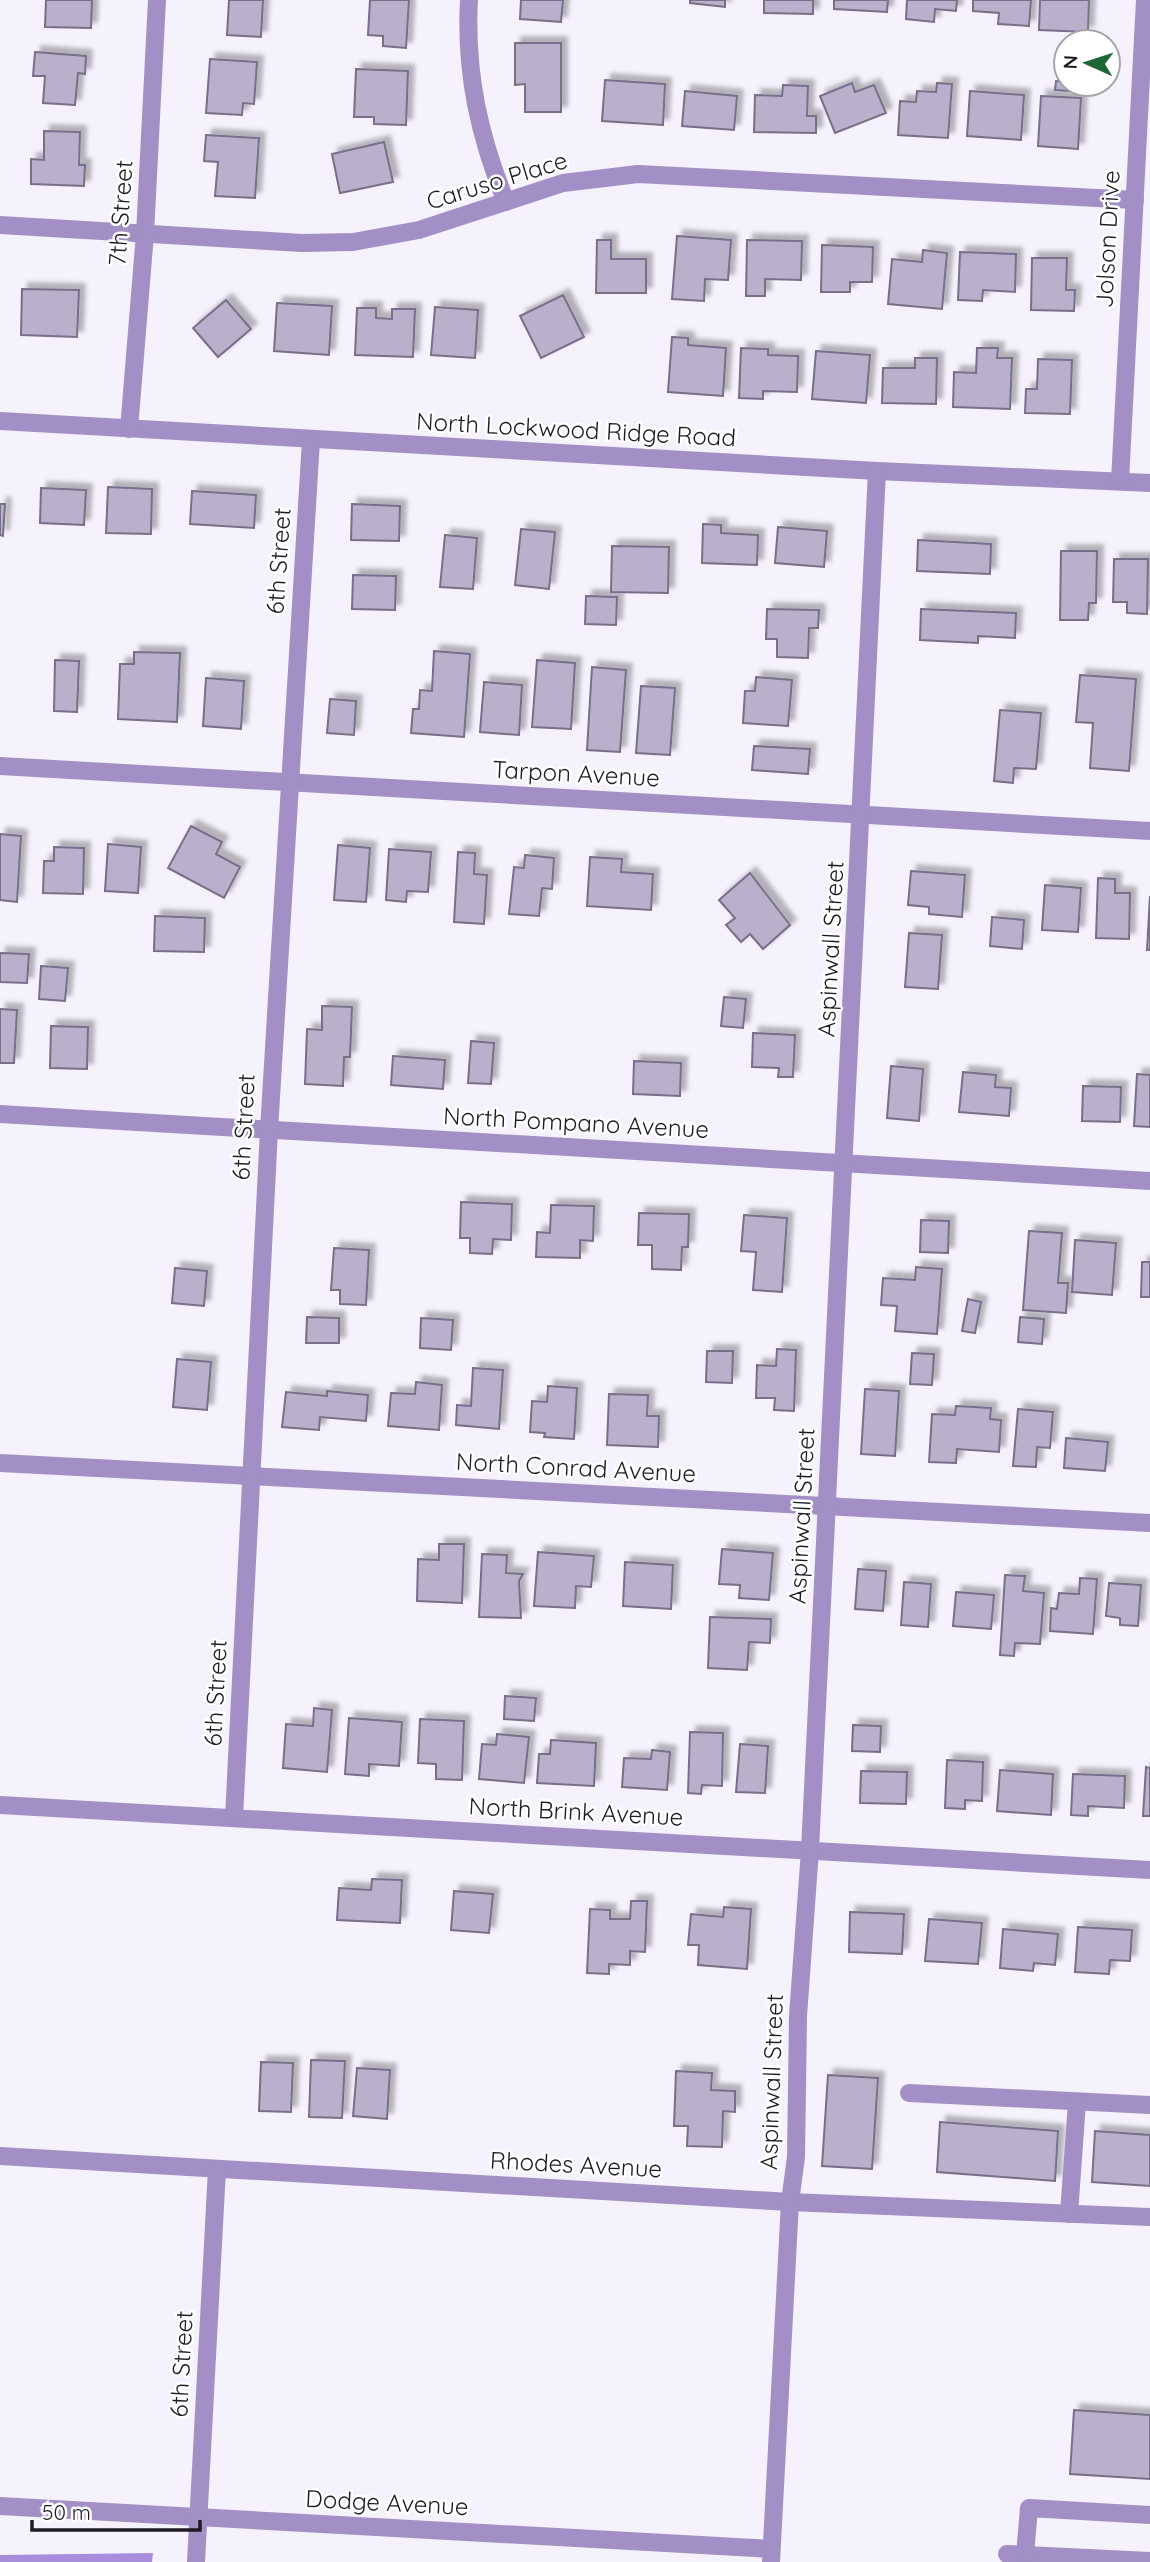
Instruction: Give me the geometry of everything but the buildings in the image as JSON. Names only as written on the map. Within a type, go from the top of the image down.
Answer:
[{"type":"street","name":"7th Street","points":[[129,429],[145,234],[157,0]]},
{"type":"street","points":[[469,0],[469,70],[474,106],[489,160],[506,202]]},
{"type":"street","name":"Jolson Drive","points":[[1120,481],[1145,0]]},
{"type":"street","name":"Caruso Place","points":[[0,225],[302,243],[353,242],[419,230],[563,183],[638,174],[1135,200]]},
{"type":"street","name":"North Lockwood Ridge Road","points":[[0,421],[877,471],[1150,483]]},
{"type":"street","name":"6th Street","points":[[234,1817],[269,1130],[311,440]]},
{"type":"street","name":"Aspinwall Street","points":[[771,2556],[790,2202],[796,2157],[799,2016],[810,1850],[863,812],[877,471]]},
{"type":"street","name":"Tarpon Avenue","points":[[0,766],[289,785],[863,812],[1150,831]]},
{"type":"street","name":"North Pompano Avenue","points":[[0,1114],[1150,1181]]},
{"type":"street","name":"North Conrad Avenue","points":[[0,1463],[251,1478],[827,1504],[1150,1523]]},
{"type":"street","name":"North Brink Avenue","points":[[0,1805],[1150,1870]]},
{"type":"street","points":[[909,2093],[1150,2105]]},
{"type":"street","points":[[1069,2214],[1077,2102]]},
{"type":"street","name":"Rhodes Avenue","points":[[0,2156],[790,2202],[1150,2217]]},
{"type":"street","name":"6th Street","points":[[196,2562],[217,2169]]},
{"type":"street","name":"Dodge Avenue","points":[[0,2506],[771,2556]]},
{"type":"street","points":[[1150,2515],[1028,2508],[1016,2554],[1150,2561]]},
{"type":"shaded area","points":[[153,2553],[152,2562],[0,2562],[0,2555]]}]
